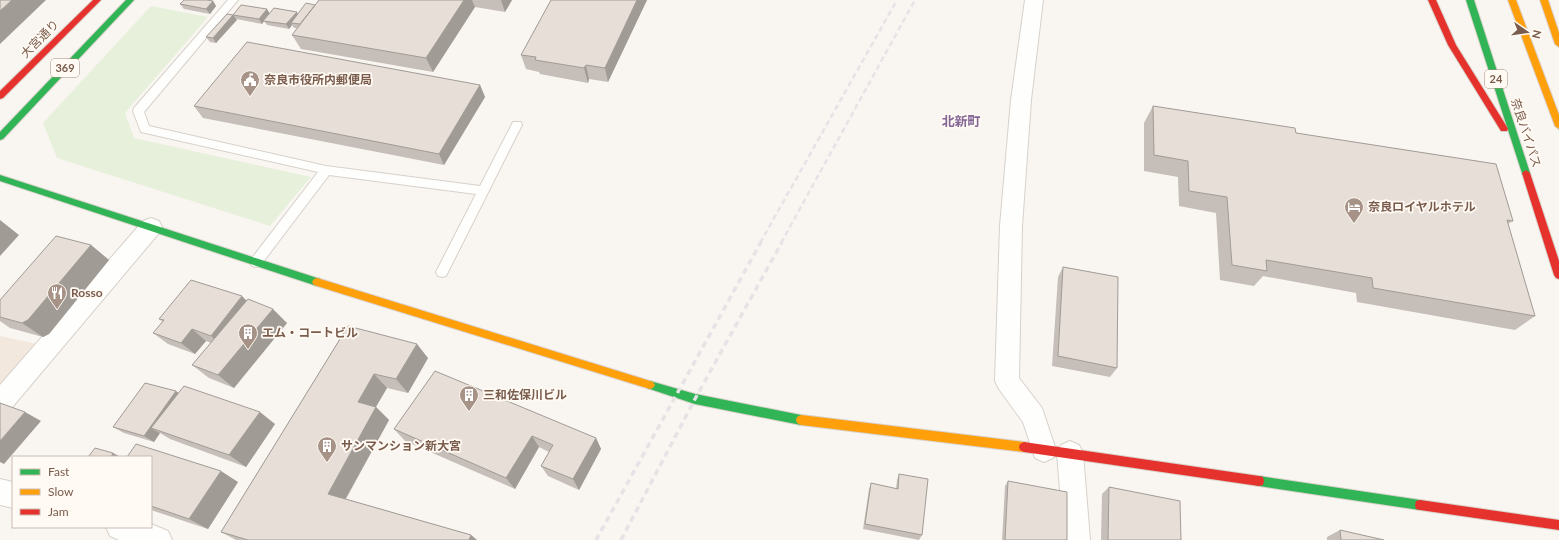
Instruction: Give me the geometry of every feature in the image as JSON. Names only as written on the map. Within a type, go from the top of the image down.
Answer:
[{"type":"main road","name":"大宮通り","points":[[0,96],[97,0]]},
{"type":"main road","name":"369","points":[[0,137],[130,0]]},
{"type":"main road","points":[[1432,0],[1452,45],[1522,159]]},
{"type":"main road","name":"奈良バイパス","points":[[1470,0],[1559,274]]},
{"type":"main road","points":[[1512,0],[1559,126]]},
{"type":"main road","points":[[1544,0],[1559,44]]},
{"type":"main road","points":[[0,178],[256,262],[695,399],[799,420],[1070,453],[1559,524]]},
{"type":"street","points":[[1034,0],[1022,100],[1010,226],[1007,381],[1033,416],[1044,450]]},
{"type":"street","points":[[0,403],[151,228]]},
{"type":"street","points":[[1070,453],[1077,540]]},
{"type":"street","points":[[0,492],[12,495]]},
{"type":"street","points":[[122,528],[159,540]]},
{"type":"lane","points":[[233,0],[138,111],[145,129],[326,170],[483,191]]},
{"type":"lane","points":[[442,272],[517,125]]},
{"type":"lane","points":[[256,262],[326,170]]},
{"type":"shaded area","points":[[0,336],[41,345],[0,393]]},
{"type":"green space","points":[[151,6],[208,17],[125,113],[134,138],[311,177],[270,226],[57,158],[43,123]]},
{"type":"building","points":[[0,0],[12,0],[0,11]]},
{"type":"building","points":[[184,0],[213,1],[206,9],[180,4]]},
{"type":"building","points":[[319,0],[464,0],[426,58],[292,35]]},
{"type":"building","points":[[551,0],[637,0],[605,68],[586,65],[584,68],[535,60],[536,57],[521,55]]},
{"type":"building","points":[[306,3],[315,5],[300,24],[291,23]]},
{"type":"building","points":[[241,5],[267,9],[259,19],[233,15]]},
{"type":"building","points":[[274,8],[297,12],[286,24],[263,21]]},
{"type":"building","points":[[227,14],[233,15],[213,38],[206,37]]},
{"type":"building","points":[[247,42],[480,85],[439,154],[194,106]]},
{"type":"building","name":"奈良ロイヤルホテル","points":[[1153,106],[1295,128],[1296,133],[1496,164],[1513,221],[1507,220],[1535,316],[1373,288],[1372,278],[1266,260],[1267,271],[1232,265],[1227,197],[1189,191],[1188,161],[1154,155]]},
{"type":"building","points":[[56,236],[91,245],[28,320],[22,323],[0,317],[0,300]]},
{"type":"building","points":[[1063,267],[1118,277],[1117,368],[1058,356]]},
{"type":"building","points":[[191,280],[242,296],[211,336],[192,329],[181,343],[153,333],[164,320],[159,319]]},
{"type":"building","points":[[248,299],[273,309],[218,375],[192,365]]},
{"type":"building","name":"サンマンション新大宮","points":[[348,326],[417,344],[396,379],[374,374],[358,402],[376,407],[328,494],[471,535],[469,540],[248,540],[221,532]]},
{"type":"building","name":"三和佐保川ビル","points":[[435,371],[596,438],[573,479],[541,466],[553,445],[532,436],[506,478],[394,429]]},
{"type":"building","points":[[145,383],[176,391],[144,436],[113,427]]},
{"type":"building","points":[[184,386],[260,412],[229,455],[151,428]]},
{"type":"building","points":[[0,403],[25,412],[0,441]]},
{"type":"building","points":[[136,444],[221,471],[189,519],[152,506],[152,456],[128,456]]},
{"type":"building","points":[[95,448],[113,453],[112,456],[89,456]]},
{"type":"building","points":[[899,474],[928,479],[922,535],[865,524],[871,483],[898,489]]},
{"type":"building","points":[[1008,481],[1067,492],[1067,540],[1005,540]]},
{"type":"building","points":[[1109,487],[1180,501],[1181,540],[1108,540]]},
{"type":"building","points":[[1340,530],[1384,540],[1341,540]]},
{"type":"railway","points":[[760,243],[897,0]]},
{"type":"railway","points":[[781,243],[915,0]]},
{"type":"railway","points":[[596,540],[761,242]]},
{"type":"railway","points":[[621,540],[695,399],[782,242]]},
{"type":"traffic: fast","points":[[0,137],[130,0]]},
{"type":"traffic: fast","points":[[1470,0],[1526,173]]},
{"type":"traffic: fast","points":[[0,178],[317,282]]},
{"type":"traffic: fast","points":[[650,385],[695,399],[801,420]]},
{"type":"traffic: fast","points":[[1259,481],[1420,505]]},
{"type":"traffic: slow","points":[[1512,0],[1559,126]]},
{"type":"traffic: slow","points":[[1544,0],[1559,44]]},
{"type":"traffic: slow","points":[[317,282],[650,385]]},
{"type":"traffic: slow","points":[[801,420],[1024,447]]},
{"type":"traffic: jam","points":[[0,96],[97,0]]},
{"type":"traffic: jam","points":[[1432,0],[1452,45],[1504,129]]},
{"type":"traffic: jam","points":[[1526,173],[1559,275]]},
{"type":"traffic: jam","points":[[1024,447],[1259,481]]},
{"type":"traffic: jam","points":[[1420,505],[1559,525]]},
{"type":"place","name":"奈良市役所内郵便局","points":[[250,97]]},
{"type":"place","name":"奈良ロイヤルホテル","points":[[1354,224]]},
{"type":"place","name":"Rosso","points":[[57,310]]},
{"type":"place","name":"エム・コートビル","points":[[248,350]]},
{"type":"place","name":"三和佐保川ビル","points":[[469,412]]},
{"type":"place","name":"サンマンション新大宮","points":[[327,463]]},
{"type":"district","name":"北新町","points":[[961,121]]}]
